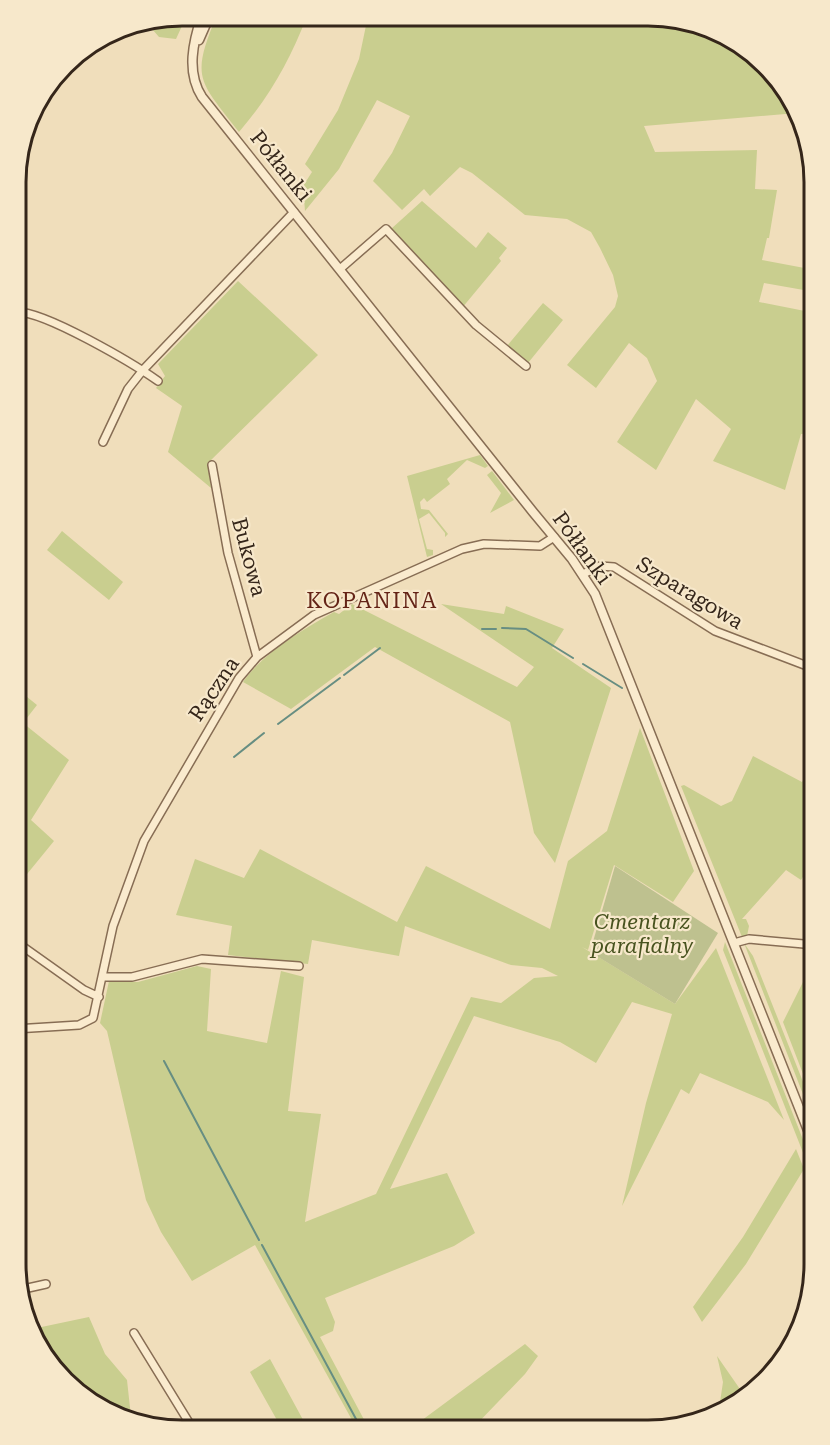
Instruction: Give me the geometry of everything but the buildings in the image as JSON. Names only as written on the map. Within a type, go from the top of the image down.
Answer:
[{"type":"street","name":"Półłanki","points":[[199,26],[194,48],[192,72],[199,92],[583,574],[608,624],[804,1120]]},
{"type":"street","name":"Półłanki","points":[[194,48],[205,26]]},
{"type":"street","points":[[104,442],[129,389],[143,370],[294,212]]},
{"type":"street","points":[[340,269],[386,229],[476,325],[526,366]]},
{"type":"street","points":[[26,313],[71,332],[143,370],[158,381]]},
{"type":"street","name":"Bukowa","points":[[212,465],[231,567],[257,657]]},
{"type":"street","name":"Rączna","points":[[26,1028],[87,1023],[94,1015],[113,926],[144,841],[226,697],[257,657],[315,615],[462,549],[484,544],[543,546],[554,537]]},
{"type":"street","name":"Szparagowa","points":[[583,574],[600,566],[614,567],[715,631],[804,665]]},
{"type":"street","points":[[734,943],[749,939],[804,944]]},
{"type":"street","points":[[26,949],[84,990],[99,997]]},
{"type":"street","points":[[102,977],[132,977],[202,959],[299,966]]},
{"type":"street","points":[[27,1288],[46,1284]]},
{"type":"street","points":[[134,1333],[187,1420]]},
{"type":"green space","points":[[182,26],[176,39],[159,37],[152,29]]},
{"type":"green space","points":[[213,26],[303,26],[278,77],[239,132],[207,89],[203,78],[203,53]]},
{"type":"green space","points":[[366,26],[649,26],[669,27],[708,37],[727,46],[759,71],[784,103],[789,114],[644,126],[655,152],[757,150],[755,189],[777,190],[769,238],[767,238],[762,260],[804,268],[804,290],[764,283],[759,302],[804,311],[804,434],[801,434],[785,490],[713,461],[731,429],[696,399],[656,470],[617,442],[657,381],[647,358],[629,343],[596,388],[567,365],[615,307],[618,296],[613,275],[591,232],[567,219],[525,215],[472,173],[460,167],[430,196],[424,189],[402,210],[373,181],[392,153],[410,116],[377,100],[339,169],[305,211],[303,186],[312,172],[305,164],[338,110],[359,59]]},
{"type":"green space","points":[[422,201],[476,248],[488,232],[507,248],[499,258],[501,261],[462,308],[391,229]]},
{"type":"green space","points":[[238,281],[318,355],[208,463],[211,488],[168,452],[182,406],[156,388],[165,376],[158,364]]},
{"type":"green space","points":[[543,303],[563,320],[528,363],[507,346]]},
{"type":"green space","points":[[480,455],[488,466],[485,468],[467,460],[447,479],[450,484],[427,502],[424,498],[420,502],[421,509],[429,510],[448,534],[445,537],[445,533],[429,513],[419,519],[427,549],[433,550],[433,555],[427,557],[407,476]]},
{"type":"green space","points":[[492,471],[514,500],[490,513],[501,493],[487,475]]},
{"type":"green space","points":[[62,531],[123,582],[109,600],[47,550]]},
{"type":"green space","points":[[352,604],[517,687],[534,667],[441,604],[504,614],[506,606],[564,629],[552,648],[611,688],[555,863],[534,833],[510,722],[375,647],[291,709],[243,682],[284,642],[334,612],[339,614]]},
{"type":"green space","points":[[26,696],[37,705],[26,719]]},
{"type":"green space","points":[[26,725],[69,760],[31,820],[54,841],[26,875]]},
{"type":"green space","points":[[640,728],[694,871],[673,902],[614,865],[588,950],[582,947],[675,1004],[716,948],[784,1120],[768,1102],[700,1073],[689,1094],[681,1089],[622,1206],[646,1103],[672,1014],[632,1002],[596,1063],[560,1042],[474,1016],[390,1189],[447,1173],[475,1233],[454,1246],[325,1298],[335,1322],[333,1331],[320,1337],[364,1420],[352,1420],[255,1245],[192,1281],[161,1232],[146,1200],[107,1031],[100,1023],[109,981],[138,982],[197,966],[211,969],[207,1031],[267,1043],[281,971],[304,977],[288,1111],[321,1114],[305,1222],[376,1194],[471,997],[501,1003],[534,978],[558,976],[542,968],[511,965],[405,926],[399,956],[312,940],[308,964],[228,955],[232,926],[176,915],[195,859],[244,878],[260,849],[397,922],[426,866],[550,929],[568,861],[607,831]]},
{"type":"green space","points":[[753,756],[802,782],[804,779],[804,875],[801,880],[786,870],[742,919],[746,919],[749,926],[747,936],[742,937],[681,786],[684,785],[721,806],[732,801]]},
{"type":"green space","name":"Cmentarz parafialny","points":[[615,866],[718,933],[675,1004],[590,952]]},
{"type":"green space","points":[[725,942],[804,1142],[804,1155],[723,950]]},
{"type":"green space","points":[[744,943],[753,956],[804,1084],[804,1097]]},
{"type":"green space","points":[[804,980],[804,1076],[783,1022]]},
{"type":"green space","points":[[796,1149],[804,1169],[746,1264],[702,1322],[693,1307],[743,1237]]},
{"type":"green space","points":[[89,1317],[105,1354],[127,1380],[130,1411],[103,1399],[71,1374],[46,1342],[39,1327]]},
{"type":"green space","points":[[525,1344],[538,1356],[525,1374],[481,1420],[422,1420]]},
{"type":"green space","points":[[717,1356],[740,1390],[720,1402],[723,1382]]},
{"type":"green space","points":[[270,1359],[303,1420],[277,1420],[250,1372]]},
{"type":"waterway","points":[[502,628],[526,629],[573,658]]},
{"type":"waterway","points":[[482,629],[496,629]]},
{"type":"waterway","points":[[344,675],[380,648]]},
{"type":"waterway","points":[[583,664],[622,688]]},
{"type":"waterway","points":[[278,724],[340,678]]},
{"type":"waterway","points":[[234,757],[264,733]]},
{"type":"waterway","points":[[164,1061],[259,1240]]},
{"type":"waterway","points":[[262,1245],[356,1419]]},
{"type":"district","name":"KOPANINA","points":[[372,600]]}]
